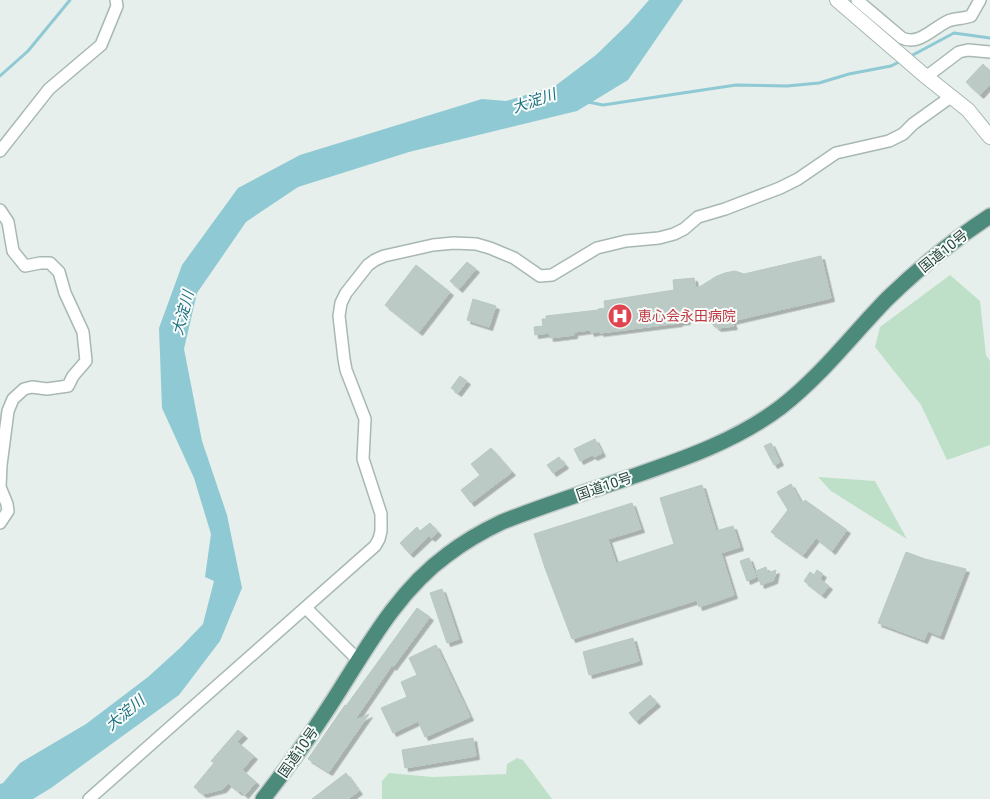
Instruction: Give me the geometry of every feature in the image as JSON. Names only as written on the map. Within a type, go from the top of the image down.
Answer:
[{"type":"highway","name":"国道10号","points":[[263,799],[285,772],[395,608],[417,583],[446,556],[478,534],[502,522],[686,458],[727,440],[762,420],[802,389],[887,299],[918,271],[963,233],[990,216]]},
{"type":"street","points":[[0,151],[49,89],[101,45],[117,6],[116,0]]},
{"type":"street","points":[[837,0],[925,76],[968,110],[990,138]]},
{"type":"street","points":[[857,0],[908,41],[916,40],[948,20],[971,16],[980,0]]},
{"type":"street","points":[[925,76],[959,52],[968,50],[990,52]]},
{"type":"street","points":[[89,799],[306,608],[375,546],[379,540],[382,531],[381,514],[363,458],[365,419],[346,370],[339,316],[341,303],[346,293],[368,265],[384,256],[433,245],[461,243],[476,244],[514,258],[540,276],[552,275],[597,248],[626,241],[659,238],[674,234],[684,229],[698,217],[725,209],[798,179],[836,153],[889,141],[903,134],[952,96]]},
{"type":"street","points":[[0,210],[8,222],[13,251],[25,266],[40,263],[50,264],[58,272],[65,293],[83,332],[86,361],[73,376],[68,386],[47,389],[32,387],[24,389],[13,399],[8,411],[1,465],[0,488],[8,511],[0,523]]},
{"type":"street","points":[[306,608],[358,661]]},
{"type":"green space","points":[[950,275],[980,301],[986,355],[990,361],[990,445],[947,460],[921,405],[875,347],[880,327]]},
{"type":"green space","points":[[818,477],[875,481],[907,539],[831,491]]},
{"type":"green space","points":[[517,758],[523,760],[552,799],[382,799],[382,781],[389,773],[432,777],[506,774],[507,764]]},
{"type":"water","name":"大淀川","points":[[649,0],[683,0],[628,80],[577,111],[409,152],[298,187],[246,222],[197,293],[184,349],[202,441],[227,515],[242,588],[220,641],[179,695],[51,788],[33,799],[0,799],[0,784],[20,763],[86,724],[148,677],[203,624],[214,581],[205,577],[211,534],[194,478],[162,408],[159,328],[182,265],[238,188],[300,155],[482,99],[506,101],[555,86],[596,55],[628,24]]},
{"type":"building","points":[[983,64],[990,71],[990,84],[980,95],[966,82]]},
{"type":"building","points":[[821,256],[831,298],[732,321],[734,326],[718,328],[710,322],[708,310],[686,313],[687,321],[679,323],[600,333],[600,331],[591,333],[590,330],[574,332],[574,335],[550,338],[549,333],[535,335],[534,327],[543,326],[542,319],[546,319],[546,316],[598,310],[605,308],[604,301],[674,290],[673,280],[694,278],[696,289],[725,273],[735,271],[744,274]]},
{"type":"building","points":[[467,262],[476,269],[459,289],[450,281]]},
{"type":"building","points":[[416,265],[450,292],[419,332],[385,305]]},
{"type":"building","points":[[473,299],[496,306],[489,327],[467,320]]},
{"type":"building","points":[[460,376],[467,381],[458,393],[451,388]]},
{"type":"building","points":[[595,439],[602,453],[594,457],[592,455],[580,461],[574,449]]},
{"type":"building","points":[[771,443],[780,462],[774,465],[764,446]]},
{"type":"building","points":[[491,448],[512,472],[471,503],[461,490],[480,475],[471,464]]},
{"type":"building","points":[[559,457],[565,465],[553,473],[547,465]]},
{"type":"building","points":[[791,484],[802,504],[805,500],[847,530],[832,551],[816,538],[803,555],[771,532],[788,510],[777,492]]},
{"type":"building","points":[[702,485],[716,531],[733,526],[740,547],[721,553],[734,595],[699,607],[697,600],[572,639],[534,534],[632,503],[641,529],[608,539],[616,563],[674,544],[660,498]]},
{"type":"building","points":[[430,523],[438,532],[432,538],[429,536],[410,554],[400,543],[417,527],[420,531]]},
{"type":"building","points":[[906,552],[925,559],[966,569],[940,636],[928,631],[924,640],[878,623]]},
{"type":"building","points":[[749,558],[756,577],[747,581],[740,561]]},
{"type":"building","points":[[766,567],[768,573],[776,570],[774,580],[761,585],[756,571]]},
{"type":"building","points":[[817,570],[823,574],[820,579],[829,586],[822,595],[804,581],[810,572],[814,575]]},
{"type":"building","points":[[442,589],[459,639],[447,643],[430,593]]},
{"type":"building","points":[[417,608],[430,617],[393,667],[392,665],[354,721],[369,714],[329,772],[308,759],[345,705]]},
{"type":"building","points":[[633,638],[639,661],[589,675],[583,652]]},
{"type":"building","points":[[436,645],[470,717],[425,737],[418,721],[393,733],[381,708],[407,697],[401,682],[417,675],[409,658]]},
{"type":"building","points":[[650,695],[657,703],[636,721],[629,713]]},
{"type":"building","points":[[238,730],[244,735],[237,742],[254,756],[242,770],[256,782],[245,795],[228,783],[223,789],[203,794],[194,787],[214,763],[211,761]]},
{"type":"building","points":[[473,738],[476,756],[405,768],[402,750]]},
{"type":"building","points":[[346,773],[359,791],[348,799],[312,799]]},
{"type":"waterway","points":[[0,76],[28,51],[70,0]]},
{"type":"waterway","points":[[909,57],[954,33],[990,38]]},
{"type":"waterway","points":[[588,102],[603,105],[736,85],[787,86],[819,83],[849,74],[891,66],[901,61]]},
{"type":"place","name":"恵心会永田病院","points":[[620,316]]}]
